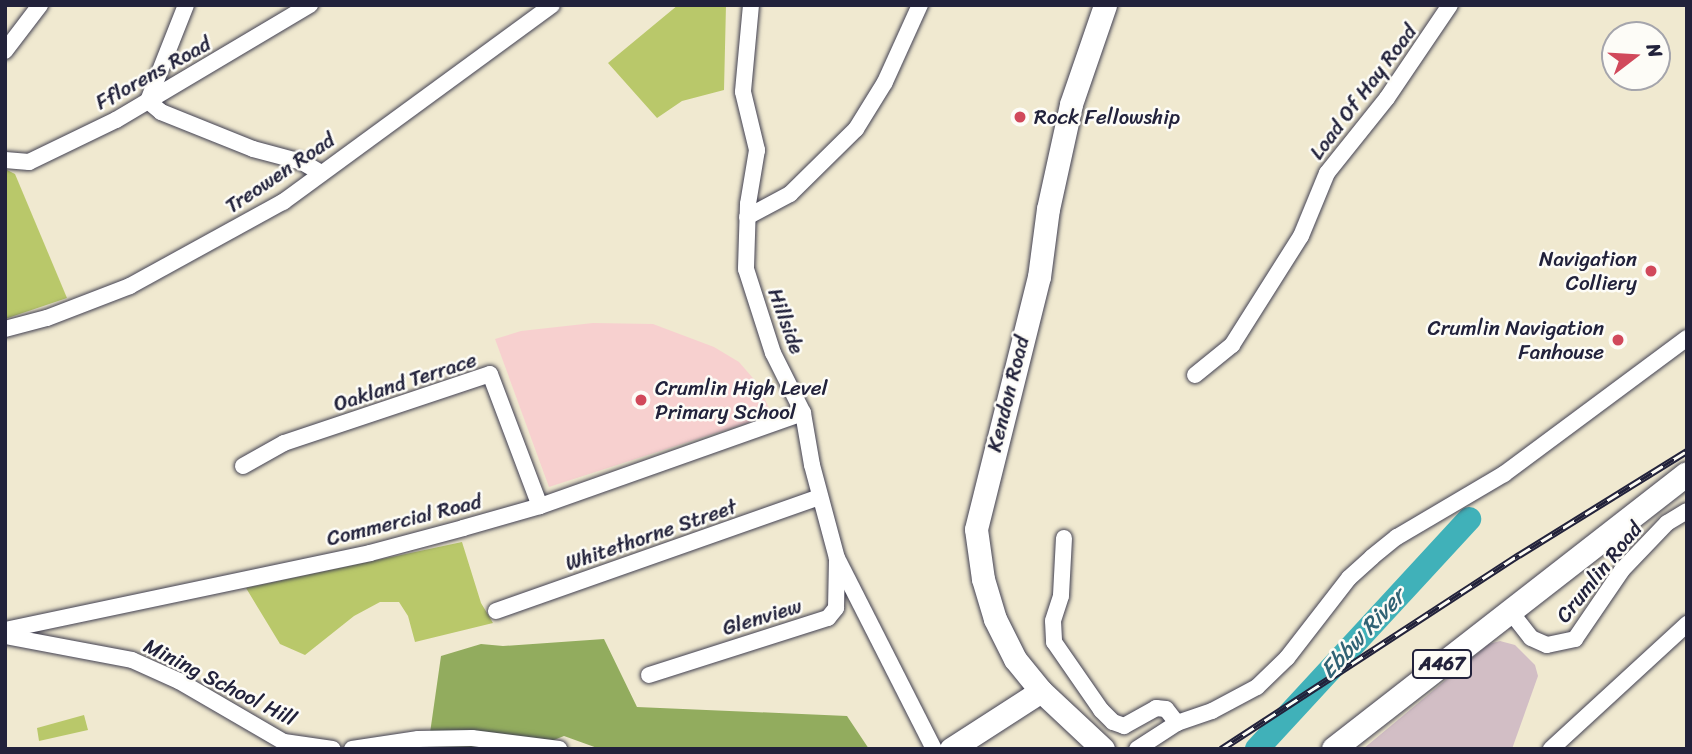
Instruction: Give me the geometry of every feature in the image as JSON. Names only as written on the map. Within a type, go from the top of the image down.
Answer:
[{"type":"main road","name":"Kendon Road","points":[[1103,749],[1041,691],[1015,659],[995,619],[983,579],[976,529],[1039,277],[1048,209],[1071,104],[1105,5]]},
{"type":"main road","name":"A467","points":[[1334,749],[1687,474]]},
{"type":"main road","points":[[951,749],[1041,691]]},
{"type":"street","points":[[5,51],[40,5]]},
{"type":"street","points":[[186,5],[148,102],[161,112],[253,149],[302,162],[321,173]]},
{"type":"street","name":"Fflorens Road","points":[[8,161],[29,162],[148,102],[310,5]]},
{"type":"street","name":"Treowen Road","points":[[5,329],[47,318],[130,286],[283,202],[552,5]]},
{"type":"street","name":"Hillside","points":[[751,5],[743,92],[757,150],[747,216],[746,270],[773,353],[803,413],[820,497],[837,558],[934,749]]},
{"type":"street","points":[[747,216],[790,194],[856,129],[885,82],[920,5]]},
{"type":"street","name":"Load Of Hay Road","points":[[1195,375],[1232,345],[1301,236],[1327,173],[1387,98],[1450,5]]},
{"type":"street","points":[[1137,749],[1177,723],[1212,711],[1257,687],[1287,658],[1349,578],[1397,537],[1504,474],[1687,338]]},
{"type":"street","name":"Oakland Terrace","points":[[243,466],[285,443],[490,374],[540,506]]},
{"type":"street","name":"Commercial Road","points":[[5,630],[370,553],[540,506],[803,413]]},
{"type":"street","name":"Whitethorne Street","points":[[496,611],[820,497]]},
{"type":"street","name":"Crumlin Road","points":[[1510,611],[1531,638],[1547,645],[1575,639],[1622,570],[1667,523],[1687,511]]},
{"type":"street","points":[[1064,538],[1061,596],[1053,621],[1055,642],[1101,710],[1113,722],[1124,726],[1156,708],[1166,709],[1177,723]]},
{"type":"street","name":"Glenview","points":[[649,674],[828,618],[835,608],[837,558]]},
{"type":"street","points":[[1551,749],[1687,624]]},
{"type":"street","name":"Mining School Hill","points":[[5,636],[132,660],[178,681],[284,742],[333,749]]},
{"type":"street","points":[[352,749],[418,738],[472,738],[559,749]]},
{"type":"shaded area","name":"Crumlin High Level Primary School","points":[[593,323],[653,324],[714,347],[739,362],[758,384],[772,415],[549,487],[495,339],[521,331]]},
{"type":"shaded area","points":[[1500,641],[1515,645],[1535,665],[1538,676],[1512,749],[1363,749],[1489,644]]},
{"type":"green space","points":[[678,5],[726,5],[724,90],[682,101],[657,118],[608,63]]},
{"type":"green space","points":[[5,169],[15,174],[67,298],[5,319]]},
{"type":"green space","points":[[462,542],[481,603],[493,623],[415,642],[408,616],[399,602],[380,602],[354,616],[305,655],[280,644],[246,588]]},
{"type":"green space","points":[[604,639],[637,707],[847,716],[869,749],[600,749],[564,736],[531,749],[417,749],[428,747],[441,656],[481,644],[503,646]]},
{"type":"green space","points":[[84,715],[88,730],[39,741],[37,728]]},
{"type":"waterway","name":"Ebbw River","points":[[1257,749],[1469,519]]},
{"type":"railway","points":[[1221,749],[1519,555],[1687,451]]},
{"type":"place","name":"Rock Fellowship","points":[[1020,117]]},
{"type":"place","name":"Navigation Colliery","points":[[1651,271]]},
{"type":"place","name":"Crumlin Navigation Fanhouse","points":[[1618,340]]},
{"type":"place","name":"Crumlin High Level Primary School","points":[[641,400]]}]
